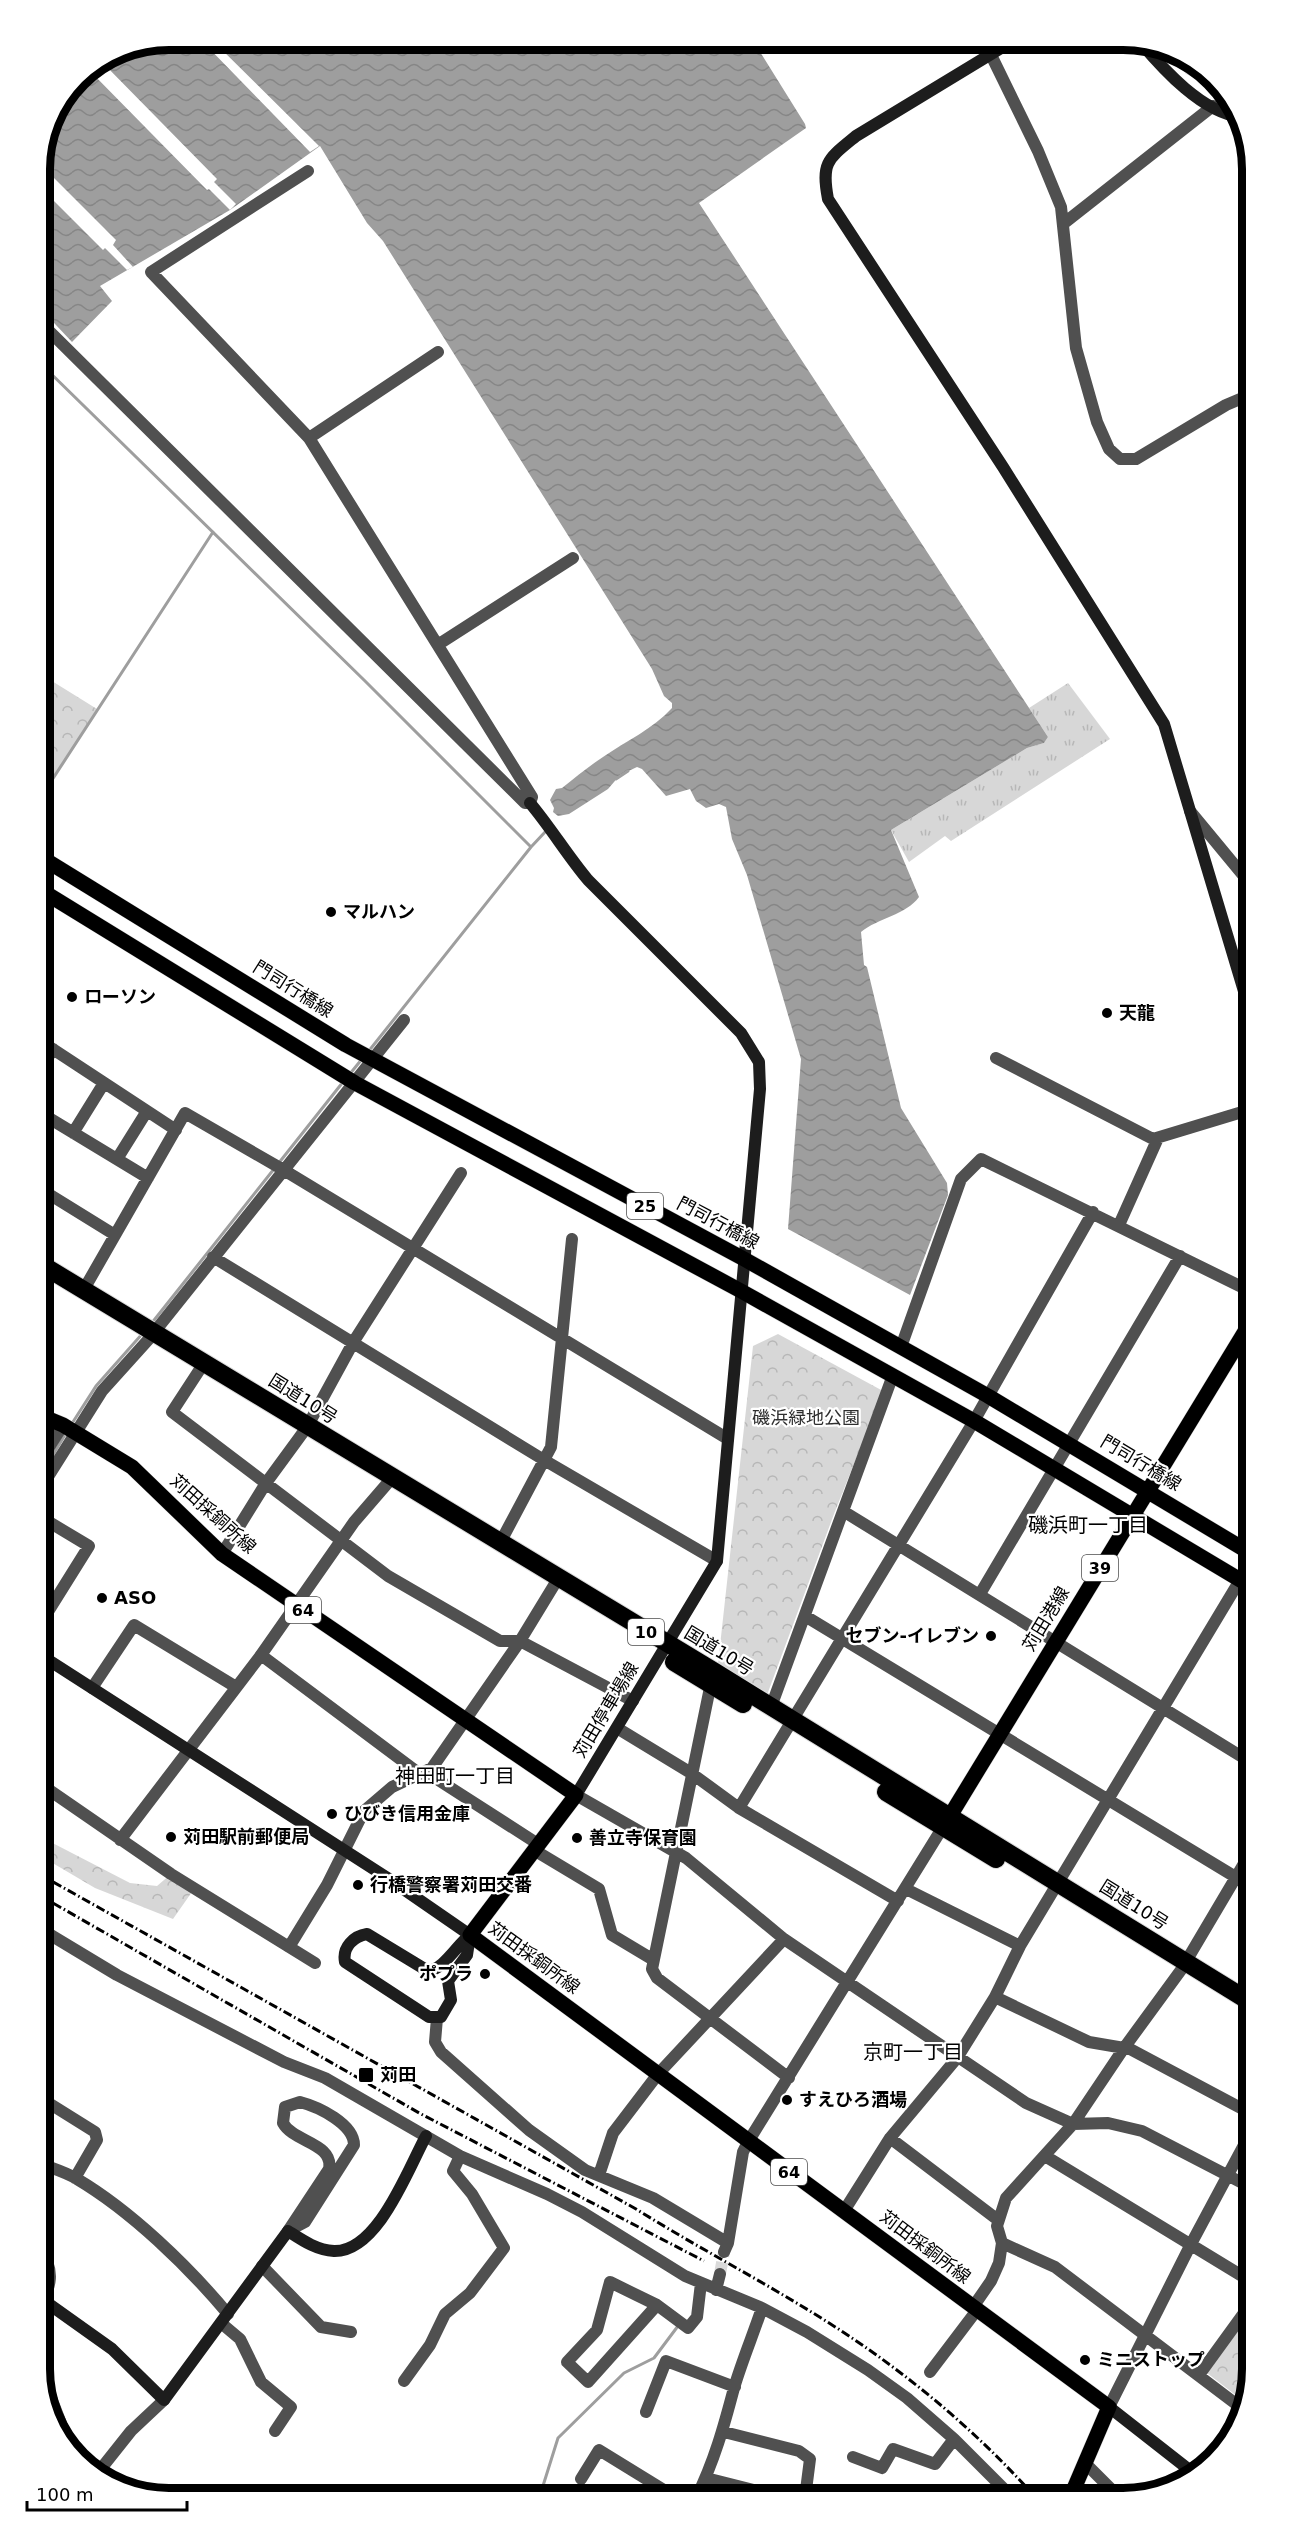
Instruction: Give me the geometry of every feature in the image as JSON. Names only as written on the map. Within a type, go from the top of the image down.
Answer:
[{"type":"highway","name":"国道10号","points":[[50,1270],[304,1431],[1183,1966],[1242,2006]]},
{"type":"highway","name":"国道10号","points":[[50,1280],[151,1336]]},
{"type":"highway","name":"国道10号","points":[[388,1481],[500,1543],[556,1583]]},
{"type":"highway","name":"国道10号","points":[[712,1678],[771,1707],[789,1725]]},
{"type":"highway","name":"国道10号","points":[[1183,1966],[1242,1998]]},
{"type":"main road","name":"門司行橋線","points":[[50,863],[373,1060],[744,1259],[901,1347],[1070,1444],[1242,1548]]},
{"type":"main road","name":"25","points":[[50,896],[355,1083],[893,1375],[1242,1580]]},
{"type":"main road","name":"苅田港線","points":[[947,1822],[999,1732],[1242,1337]]},
{"type":"main road","name":"苅田採銅所線","points":[[50,1420],[132,1467],[222,1554],[576,1795],[470,1935],[1109,2407]]},
{"type":"main road","points":[[1075,2488],[1109,2407]]},
{"type":"street","points":[[999,50],[856,136],[833,155],[823,175],[828,200],[1003,467],[1164,724],[1242,984]]},
{"type":"street","points":[[1149,53],[1162,68],[1192,94],[1228,115]]},
{"type":"street","points":[[991,55],[1038,151],[1061,207],[1070,311],[1076,348],[1096,422],[1109,449],[1120,459],[1136,459],[1226,405],[1242,398]]},
{"type":"street","points":[[1063,224],[1213,106]]},
{"type":"street","points":[[308,171],[151,272],[309,438],[532,796],[530,803]]},
{"type":"street","points":[[50,332],[525,803],[530,803],[556,834],[588,880],[741,1033],[759,1062],[760,1089],[717,1561],[544,1460],[354,1341],[213,1257]]},
{"type":"street","points":[[309,438],[438,352]]},
{"type":"street","points":[[439,644],[573,558]]},
{"type":"street","points":[[1190,810],[1242,874]]},
{"type":"street","points":[[50,1451],[151,1336],[282,1169],[355,1083],[404,1020]]},
{"type":"street","points":[[50,1047],[176,1130]]},
{"type":"street","points":[[50,1054],[53,1049]]},
{"type":"street","points":[[996,1058],[1153,1139],[1242,1112]]},
{"type":"street","points":[[73,1133],[104,1083]]},
{"type":"street","points":[[117,1160],[147,1111]]},
{"type":"street","points":[[83,1291],[185,1113],[282,1169],[728,1439]]},
{"type":"street","points":[[50,1119],[148,1178]]},
{"type":"street","points":[[1119,1226],[1158,1138]]},
{"type":"street","points":[[901,1347],[961,1179],[981,1160],[1093,1212],[1242,1287]]},
{"type":"street","points":[[222,1554],[266,1483],[304,1431],[354,1341],[461,1173]]},
{"type":"street","points":[[50,1195],[115,1235]]},
{"type":"street","points":[[739,1808],[974,1421],[1093,1212]]},
{"type":"street","points":[[500,1543],[551,1447],[572,1239]]},
{"type":"street","points":[[980,1594],[1180,1256]]},
{"type":"street","points":[[202,1367],[172,1412],[388,1576],[500,1641],[520,1641],[633,1701]]},
{"type":"street","points":[[771,1707],[893,1375]]},
{"type":"street","points":[[50,1469],[70,1430]]},
{"type":"street","points":[[120,1840],[187,1749],[261,1655],[340,1541],[388,1481]]},
{"type":"street","points":[[843,1511],[1242,1757]]},
{"type":"street","points":[[50,1523],[89,1546],[50,1608]]},
{"type":"street","name":"苅田停車場線","points":[[576,1795],[714,1570],[717,1561]]},
{"type":"street","points":[[289,1947],[321,1897],[358,1820],[372,1803],[392,1787],[423,1773],[465,1721],[520,1641],[556,1583]]},
{"type":"street","points":[[844,2211],[890,2138],[957,2058],[995,1997],[1020,1946],[1054,1887],[1164,1708],[1242,1591]]},
{"type":"street","points":[[805,1616],[1242,1881]]},
{"type":"street","points":[[92,1688],[134,1625],[236,1687]]},
{"type":"street","points":[[261,1655],[423,1773],[599,1889],[612,1935],[652,1959]]},
{"type":"street","points":[[50,1660],[344,1850],[470,1935]]},
{"type":"street","points":[[712,1678],[674,1852],[652,1959],[652,1969],[657,1978],[789,2078]]},
{"type":"street","points":[[617,1728],[691,1773],[739,1808],[898,1901]]},
{"type":"street","points":[[50,1791],[120,1840],[315,1963]]},
{"type":"street","points":[[576,1795],[686,1858],[784,1939],[847,1984],[1026,2103],[1073,2124],[1108,2123],[1131,2127],[1242,2183]]},
{"type":"street","points":[[470,1935],[467,1955],[448,1981],[449,2006],[437,2018],[435,2042],[441,2052],[530,2130],[585,2170],[654,2198],[726,2248],[743,2152],[748,2142],[947,1822]]},
{"type":"street","points":[[930,2372],[975,2309],[996,2272],[1002,2243],[997,2232],[998,2220],[1010,2191],[1073,2124],[1183,1966],[1242,1870]]},
{"type":"street","points":[[906,1889],[1020,1946]]},
{"type":"street","points":[[50,1934],[127,1980],[284,2062],[325,2078],[460,2156],[556,2199],[701,2283],[762,2308],[807,2332],[868,2370],[907,2398],[954,2439],[1003,2488]]},
{"type":"street","points":[[437,2018],[422,2013],[349,1966],[345,1962],[345,1951],[352,1940],[367,1934],[428,1971],[441,1966],[456,1947],[470,1935]]},
{"type":"street","points":[[599,2175],[613,2133],[658,2074],[712,2019],[784,1939]]},
{"type":"street","points":[[995,1997],[1089,2042],[1124,2048],[1242,2109]]},
{"type":"street","points":[[102,2467],[131,2431],[164,2400],[288,2231],[329,2169],[330,2163],[326,2153],[290,2132],[282,2123],[285,2107],[300,2102],[345,2126],[352,2134],[354,2145],[305,2222],[288,2231]]},
{"type":"street","points":[[50,2104],[95,2132],[97,2140],[75,2178]]},
{"type":"street","points":[[288,2231],[317,2248],[333,2251],[354,2247],[378,2226],[426,2136]]},
{"type":"street","points":[[890,2138],[998,2220]]},
{"type":"street","points":[[1187,2468],[1109,2407],[1191,2244],[1242,2149]]},
{"type":"street","points":[[404,2381],[430,2344],[445,2314],[470,2293],[504,2248],[472,2194],[453,2171],[460,2156]]},
{"type":"street","points":[[1045,2156],[1242,2276]]},
{"type":"street","points":[[50,2168],[75,2178],[150,2236],[224,2319],[240,2339],[261,2382],[291,2407],[275,2431]]},
{"type":"street","points":[[1002,2243],[1055,2267],[1236,2404]]},
{"type":"street","points":[[262,2266],[321,2327],[351,2332]]},
{"type":"street","points":[[50,2267],[50,2287]]},
{"type":"street","points":[[716,2290],[720,2274]]},
{"type":"street","points":[[657,2305],[588,2382],[567,2362],[597,2330],[610,2282],[657,2305],[688,2328],[697,2317],[701,2283]]},
{"type":"street","points":[[50,2308],[112,2349],[164,2400]]},
{"type":"street","points":[[701,2488],[724,2432],[735,2387],[762,2308]]},
{"type":"street","points":[[1199,2374],[1242,2316]]},
{"type":"street","points":[[645,2412],[666,2361],[735,2387]]},
{"type":"street","points":[[724,2432],[800,2451],[810,2459],[806,2488]]},
{"type":"street","points":[[853,2457],[882,2468],[893,2449],[935,2464],[954,2439]]},
{"type":"street","points":[[581,2479],[599,2450],[660,2488]]},
{"type":"street","points":[[1085,2463],[1110,2488]]},
{"type":"street","points":[[706,2478],[744,2488]]},
{"type":"green space","points":[[1177,63],[1205,82],[1186,74]]},
{"type":"green space","points":[[50,680],[97,709],[50,783]]},
{"type":"green space","points":[[1068,683],[1110,739],[951,841],[945,836],[909,862],[891,830],[1027,748],[1044,743],[1048,737],[1029,708]]},
{"type":"green space","name":"磯浜緑地公園","points":[[778,1334],[883,1391],[834,1514],[767,1695],[718,1664],[753,1346]]},
{"type":"green space","points":[[50,1842],[130,1883],[157,1886],[171,1874],[194,1889],[173,1919],[95,1888],[50,1861]]},
{"type":"green space","points":[[1242,2324],[1242,2368],[1237,2397],[1207,2373]]},
{"type":"water","points":[[169,50],[759,50],[806,128],[699,203],[1048,737],[1044,743],[1027,748],[891,830],[919,897],[907,908],[861,932],[864,965],[867,967],[901,1108],[947,1183],[948,1195],[910,1295],[788,1229],[801,1059],[747,875],[732,839],[726,807],[719,804],[706,808],[696,801],[690,789],[666,796],[642,769],[637,767],[620,775],[608,789],[569,814],[558,816],[553,812],[554,808],[550,800],[556,789],[562,788],[598,760],[656,722],[672,708],[672,703],[664,696],[652,669],[383,241],[367,223],[320,146],[230,210],[100,286],[112,301],[72,342],[50,319],[50,161],[54,138],[65,109],[84,84],[109,65],[130,56]]},
{"type":"pier","points":[[211,50],[222,50],[319,146],[310,152]]},
{"type":"pier","points":[[107,67],[217,179],[214,182],[236,204],[230,210],[209,189],[207,190],[95,76]]},
{"type":"pier","points":[[50,174],[116,240],[113,245],[133,267],[127,270],[105,248],[103,250],[50,197]]},
{"type":"waterway","points":[[50,373],[531,847],[368,1052]]},
{"type":"waterway","points":[[50,783],[213,532]]},
{"type":"waterway","points":[[616,779],[628,771]]},
{"type":"waterway","points":[[531,847],[546,831]]},
{"type":"waterway","points":[[349,1075],[362,1059]]},
{"type":"waterway","points":[[278,1164],[343,1082]]},
{"type":"waterway","points":[[151,1324],[274,1169]]},
{"type":"waterway","points":[[71,1425],[96,1386],[143,1333]]},
{"type":"waterway","points":[[50,1460],[66,1433]]},
{"type":"waterway","points":[[543,2487],[558,2438],[624,2373],[654,2358],[678,2326]]},
{"type":"tunnel","points":[[720,2274],[724,2252]]},
{"type":"railway","points":[[50,1880],[636,2209],[828,2322],[880,2357],[950,2413],[995,2454],[1027,2488]]},
{"type":"railway","points":[[50,1901],[421,2114],[704,2261]]},
{"type":"place","name":"マルハン","points":[[331,912]]},
{"type":"place","name":"ローソン","points":[[72,997]]},
{"type":"place","name":"天龍","points":[[1107,1013]]},
{"type":"place","name":"ASO","points":[[102,1598]]},
{"type":"place","name":"セブン-イレブン","points":[[991,1636]]},
{"type":"place","name":"ひびき信用金庫","points":[[332,1814]]},
{"type":"place","name":"苅田駅前郵便局","points":[[171,1837]]},
{"type":"place","name":"善立寺保育園","points":[[577,1838]]},
{"type":"place","name":"行橋警察署苅田交番","points":[[358,1885]]},
{"type":"place","name":"ポプラ","points":[[485,1974]]},
{"type":"place","name":"苅田","points":[[366,2075]]},
{"type":"place","name":"すえひろ酒場","points":[[787,2100]]},
{"type":"place","name":"ミニストップ","points":[[1085,2360]]},
{"type":"district","name":"磯浜町一丁目","points":[[1088,1525]]},
{"type":"district","name":"神田町一丁目","points":[[455,1776]]},
{"type":"district","name":"京町一丁目","points":[[913,2052]]}]
